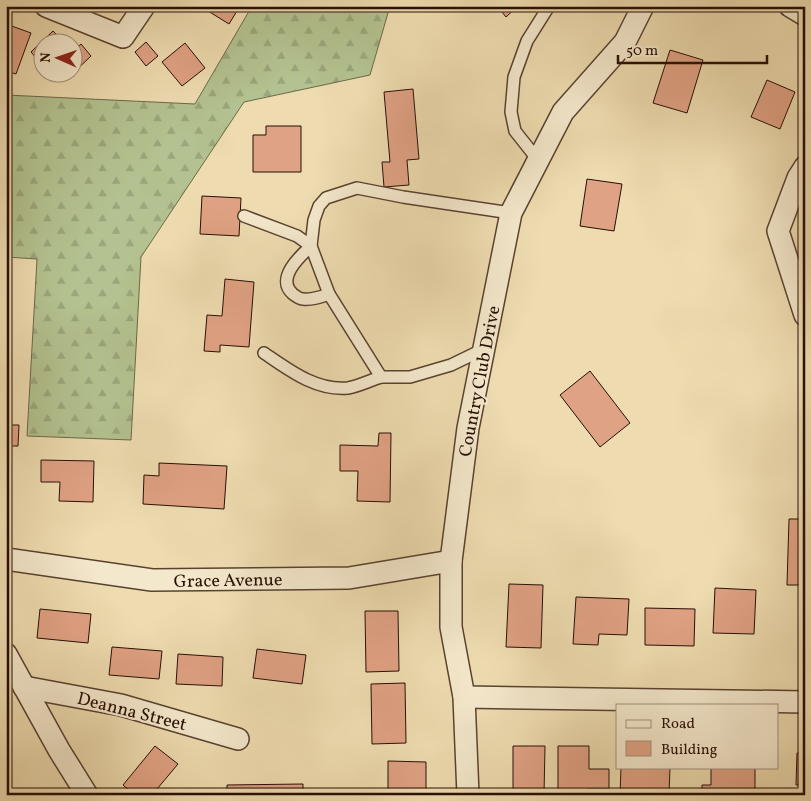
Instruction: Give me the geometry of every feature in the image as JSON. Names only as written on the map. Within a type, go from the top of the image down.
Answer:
[{"type":"street","points":[[46,6],[123,37],[144,6]]},
{"type":"street","name":"Country Club Drive","points":[[468,795],[464,697],[451,627],[451,561],[468,428],[511,214],[563,112],[625,42],[643,6]]},
{"type":"street","points":[[790,6],[805,15]]},
{"type":"street","points":[[805,167],[798,178],[778,231],[805,315]]},
{"type":"street","name":"Grace Avenue","points":[[6,559],[152,580],[349,578],[451,561]]},
{"type":"street","points":[[6,654],[59,750],[87,795]]},
{"type":"street","name":"Deanna Street","points":[[24,687],[121,705],[238,739]]},
{"type":"street","points":[[464,697],[805,702]]},
{"type":"lane","points":[[538,160],[515,131],[511,112],[514,77],[527,41],[549,6]]},
{"type":"lane","points":[[381,377],[330,294],[311,246],[314,220],[319,206],[326,198],[357,188],[511,214]]},
{"type":"lane","points":[[244,216],[297,236],[311,246]]},
{"type":"lane","points":[[311,246],[297,257],[290,268],[287,283],[290,292],[301,300],[330,294]]},
{"type":"lane","points":[[264,353],[306,379],[326,387],[349,388],[381,377],[410,377],[451,365],[484,349]]},
{"type":"green space","points":[[252,6],[390,6],[370,75],[244,102],[141,257],[131,440],[27,436],[37,259],[6,257],[6,95],[195,104]]},
{"type":"building","points":[[200,6],[240,6],[229,24]]},
{"type":"building","points":[[497,6],[518,6],[506,17]]},
{"type":"building","points":[[9,25],[31,33],[16,74],[6,71],[6,33]]},
{"type":"building","points":[[146,42],[158,56],[146,66],[135,52]]},
{"type":"building","points":[[185,43],[205,68],[182,86],[162,62]]},
{"type":"building","points":[[82,45],[91,56],[82,65]]},
{"type":"building","points":[[670,50],[703,60],[687,113],[653,103]]},
{"type":"building","points":[[767,80],[795,92],[780,129],[751,117]]},
{"type":"building","points":[[413,89],[419,159],[407,160],[409,185],[384,187],[382,162],[390,162],[384,92]]},
{"type":"building","points":[[266,126],[301,126],[301,172],[253,172],[253,135],[266,135]]},
{"type":"building","points":[[587,179],[622,184],[614,231],[580,226]]},
{"type":"building","points":[[202,196],[241,198],[239,236],[200,234]]},
{"type":"building","points":[[225,279],[254,282],[249,347],[220,345],[220,352],[204,351],[207,315],[222,316]]},
{"type":"building","points":[[590,371],[630,423],[600,447],[560,395]]},
{"type":"building","points":[[6,425],[19,425],[18,446],[6,446]]},
{"type":"building","points":[[379,433],[391,433],[390,502],[357,501],[358,471],[340,471],[340,445],[378,446]]},
{"type":"building","points":[[41,460],[94,461],[93,502],[59,501],[60,482],[41,482]]},
{"type":"building","points":[[159,463],[227,466],[224,509],[143,504],[144,475],[159,476]]},
{"type":"building","points":[[789,519],[805,519],[805,585],[787,585]]},
{"type":"building","points":[[509,584],[543,585],[541,648],[506,647]]},
{"type":"building","points":[[715,588],[756,590],[754,634],[713,633]]},
{"type":"building","points":[[576,597],[629,599],[627,635],[599,634],[598,645],[573,644]]},
{"type":"building","points":[[645,608],[695,609],[694,646],[645,645]]},
{"type":"building","points":[[40,609],[91,614],[88,643],[37,638]]},
{"type":"building","points":[[365,611],[398,611],[399,671],[366,672]]},
{"type":"building","points":[[112,647],[162,651],[159,679],[109,675]]},
{"type":"building","points":[[257,649],[306,655],[302,684],[253,678]]},
{"type":"building","points":[[178,654],[223,657],[222,686],[176,684]]},
{"type":"building","points":[[405,683],[406,743],[372,744],[371,684]]},
{"type":"building","points":[[155,746],[178,764],[152,795],[135,795],[123,785]]},
{"type":"building","points":[[513,746],[545,746],[544,795],[513,795]]},
{"type":"building","points":[[558,746],[589,746],[589,769],[609,769],[609,789],[587,789],[587,795],[558,795]]},
{"type":"building","points":[[797,753],[805,753],[805,785],[796,785]]},
{"type":"building","points":[[388,761],[426,762],[426,795],[388,795]]},
{"type":"building","points":[[621,768],[670,768],[669,795],[620,795]]},
{"type":"building","points":[[711,768],[755,768],[755,795],[702,795],[702,785],[711,785]]},
{"type":"building","points":[[303,784],[303,795],[227,795],[227,785]]}]
